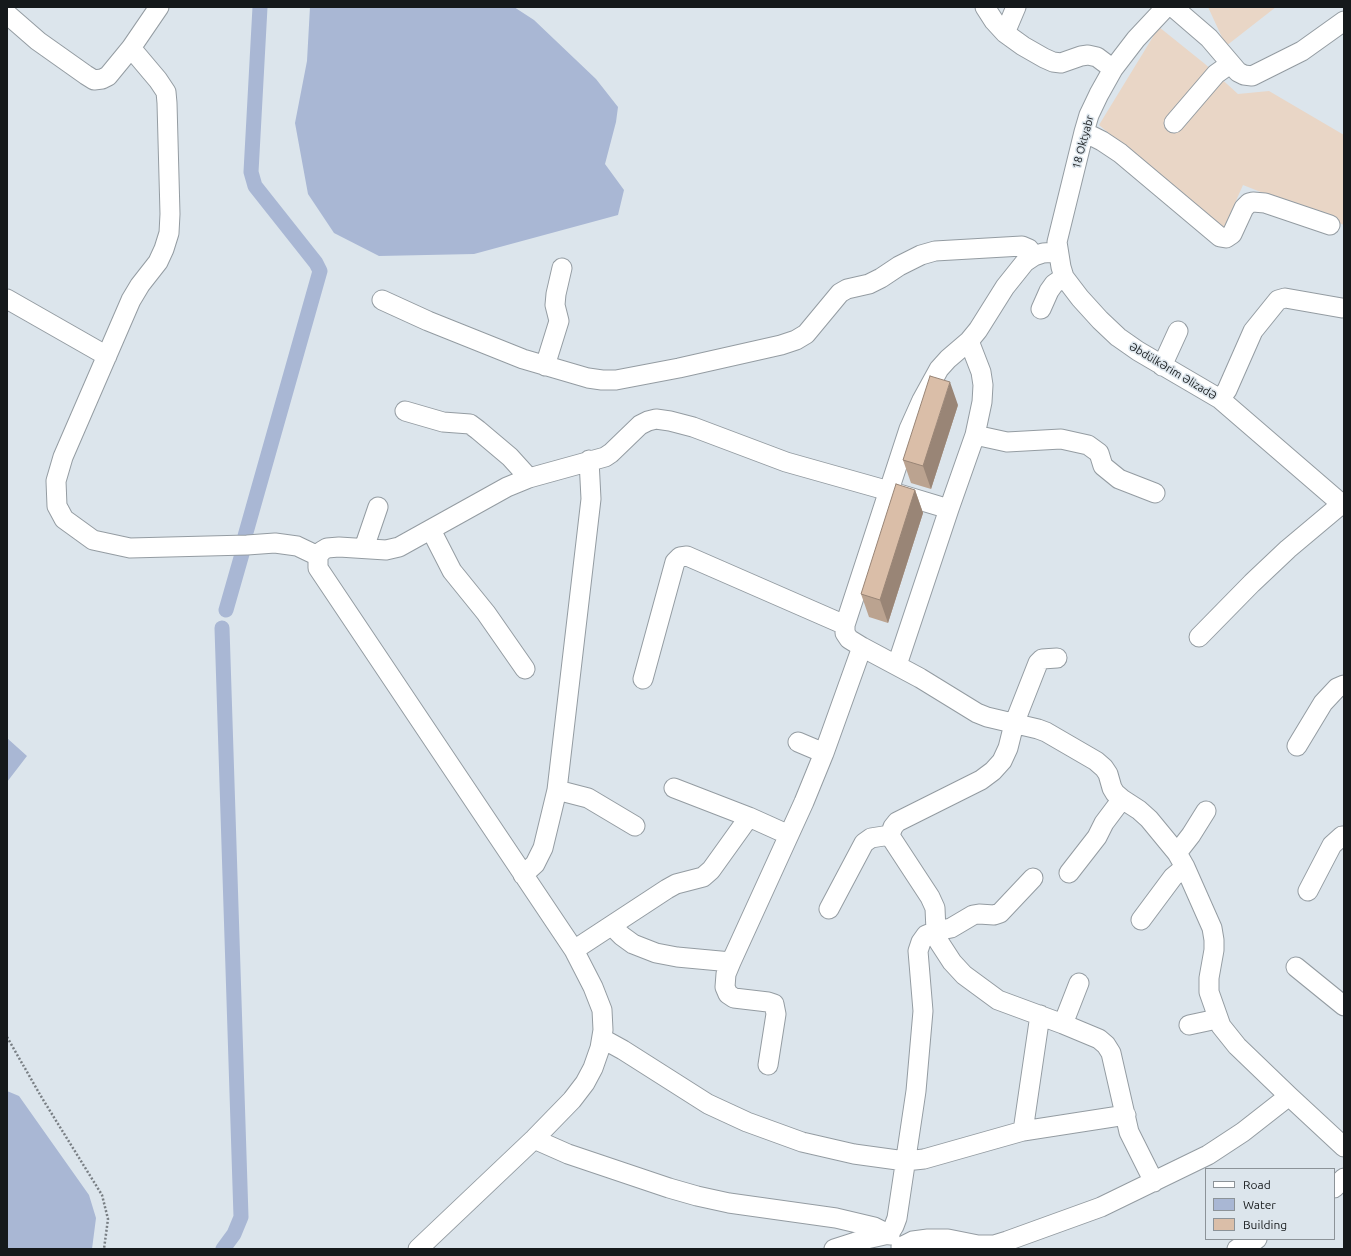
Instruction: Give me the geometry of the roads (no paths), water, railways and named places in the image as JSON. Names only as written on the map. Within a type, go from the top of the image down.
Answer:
[{"type":"street","points":[[7,14],[38,41],[86,76],[94,80],[102,79],[108,76],[131,48],[159,7]]},
{"type":"street","points":[[985,7],[994,21],[1005,33],[1023,46],[1053,62],[1061,63],[1080,56],[1088,55],[1097,57],[1113,69]]},
{"type":"street","points":[[1005,33],[1016,7]]},
{"type":"street","name":"18 Oktyabr","points":[[1058,252],[1061,227],[1084,132],[1099,94],[1113,69],[1136,39],[1166,7]]},
{"type":"street","points":[[1173,7],[1209,38],[1238,72],[1244,75],[1252,76],[1302,50],[1344,21]]},
{"type":"street","points":[[131,48],[158,80],[166,92],[170,214],[169,233],[158,262],[140,285],[131,300],[63,457],[56,481],[57,506],[64,519],[93,540],[130,548],[275,543],[298,546],[318,556]]},
{"type":"street","points":[[1174,123],[1216,74],[1230,64]]},
{"type":"street","points":[[1084,132],[1120,152],[1220,237],[1226,238],[1232,234],[1244,208],[1249,203],[1253,202],[1265,203],[1330,225]]},
{"type":"street","points":[[382,300],[428,321],[522,359],[588,378],[616,380],[686,367],[781,345],[796,340],[806,334],[840,294],[847,289],[869,284],[921,255],[935,251],[1022,246],[1029,249],[1034,256]]},
{"type":"street","points":[[1058,252],[1043,253],[1034,256],[1025,262],[1005,287],[986,319],[969,341],[948,359],[939,370],[922,400],[908,429],[845,625],[844,633],[849,639],[862,647],[897,665],[977,713],[987,718],[1046,732],[1096,761],[1108,774],[1112,788],[1122,799],[1139,810],[1149,819],[1181,860],[1212,928],[1214,950],[1209,978],[1209,992],[1217,1019],[1227,1036],[1344,1147]]},
{"type":"street","name":"Əbdülkərim Əlizadə","points":[[1058,252],[1064,277],[1080,298],[1118,337],[1162,366],[1205,389],[1220,399],[1343,504]]},
{"type":"street","points":[[545,366],[559,321],[555,305],[562,268]]},
{"type":"street","points":[[1041,309],[1049,291],[1054,284],[1064,277]]},
{"type":"street","points":[[1220,399],[1227,390],[1253,331],[1278,300],[1285,298],[1342,308]]},
{"type":"street","points":[[7,299],[107,356]]},
{"type":"street","points":[[1162,366],[1178,331]]},
{"type":"street","points":[[897,665],[948,509],[975,435],[982,402],[983,385],[981,372],[969,341]]},
{"type":"street","points":[[405,411],[443,422],[470,424],[510,457],[529,478]]},
{"type":"street","points":[[418,1249],[534,1139],[572,1100],[585,1083],[593,1068],[602,1039],[602,1010],[593,987],[574,950],[318,568],[318,556],[327,548],[364,548],[386,550],[399,547],[481,501],[529,478],[605,456],[611,453],[640,425],[656,419],[693,427],[786,462],[948,509]]},
{"type":"street","points":[[975,435],[1006,442],[1061,439],[1088,445],[1099,453],[1103,466],[1119,479],[1155,493]]},
{"type":"street","points":[[523,875],[535,864],[544,848],[557,790],[591,500],[589,460]]},
{"type":"street","points":[[1199,637],[1288,549],[1343,504]]},
{"type":"street","points":[[364,548],[378,507]]},
{"type":"street","points":[[431,530],[452,571],[486,613],[525,669]]},
{"type":"street","points":[[643,679],[675,562],[680,557],[687,556],[845,625]]},
{"type":"street","points":[[768,1065],[776,1014],[774,1004],[734,998],[728,994],[725,987],[726,974],[804,802],[824,753],[862,647]]},
{"type":"street","points":[[1057,658],[1042,659],[1038,663],[1014,724],[1008,748],[1002,761],[993,771],[981,780],[898,822],[893,827],[890,835],[930,897],[935,908],[936,931],[939,942],[952,962],[964,975],[978,987],[998,1000],[1063,1024],[1099,1039],[1106,1045],[1111,1053],[1129,1132],[1154,1182]]},
{"type":"street","points":[[1298,746],[1323,703],[1337,688],[1344,685]]},
{"type":"street","points":[[798,742],[824,753]]},
{"type":"street","points":[[674,788],[749,817],[789,835]]},
{"type":"street","points":[[557,790],[588,798],[635,826]]},
{"type":"street","points":[[1069,873],[1097,837],[1104,823],[1122,799]]},
{"type":"street","points":[[1141,920],[1173,877],[1191,835],[1206,811]]},
{"type":"street","points":[[574,950],[676,884],[703,877],[711,870],[749,817]]},
{"type":"street","points":[[829,909],[864,843],[871,838],[890,835]]},
{"type":"street","points":[[1308,891],[1332,845],[1344,836]]},
{"type":"street","points":[[897,1243],[894,1226],[897,1218],[916,1091],[923,1011],[918,951],[921,942],[926,935],[951,928],[973,915],[994,915],[1000,913],[1033,878]]},
{"type":"street","points":[[612,926],[633,944],[656,954],[731,962]]},
{"type":"street","points":[[1296,967],[1344,1006]]},
{"type":"street","points":[[1063,1024],[1079,983]]},
{"type":"street","points":[[1023,1131],[1040,1015]]},
{"type":"street","points":[[1189,1025],[1217,1019]]},
{"type":"street","points":[[602,1039],[623,1050],[708,1104],[747,1122],[802,1142],[854,1154],[905,1161],[924,1159],[943,1155],[968,1146],[1023,1131],[1126,1115]]},
{"type":"street","points":[[834,1249],[862,1240],[897,1243],[928,1239],[948,1239],[978,1245],[994,1245],[1007,1241],[1101,1207],[1208,1155],[1244,1132],[1289,1096]]},
{"type":"street","points":[[534,1139],[568,1154],[669,1188],[729,1203],[836,1218],[874,1227],[897,1243]]},
{"type":"street","points":[[1335,1187],[1344,1178]]},
{"type":"street","points":[[1238,1249],[1255,1240]]},
{"type":"water","points":[[310,7],[514,7],[534,20],[596,79],[618,107],[616,122],[605,164],[624,190],[618,215],[474,254],[379,256],[334,233],[308,194],[295,123],[307,61]]},
{"type":"water","points":[[7,738],[27,756],[7,782]]},
{"type":"water","points":[[7,1091],[19,1096],[89,1195],[96,1218],[92,1249],[7,1249]]},
{"type":"waterway","points":[[245,536],[320,271],[316,263],[255,186],[251,172],[260,7]]},
{"type":"waterway","points":[[226,610],[242,554]]},
{"type":"waterway","points":[[222,628],[241,1217],[234,1234],[223,1249]]}]
